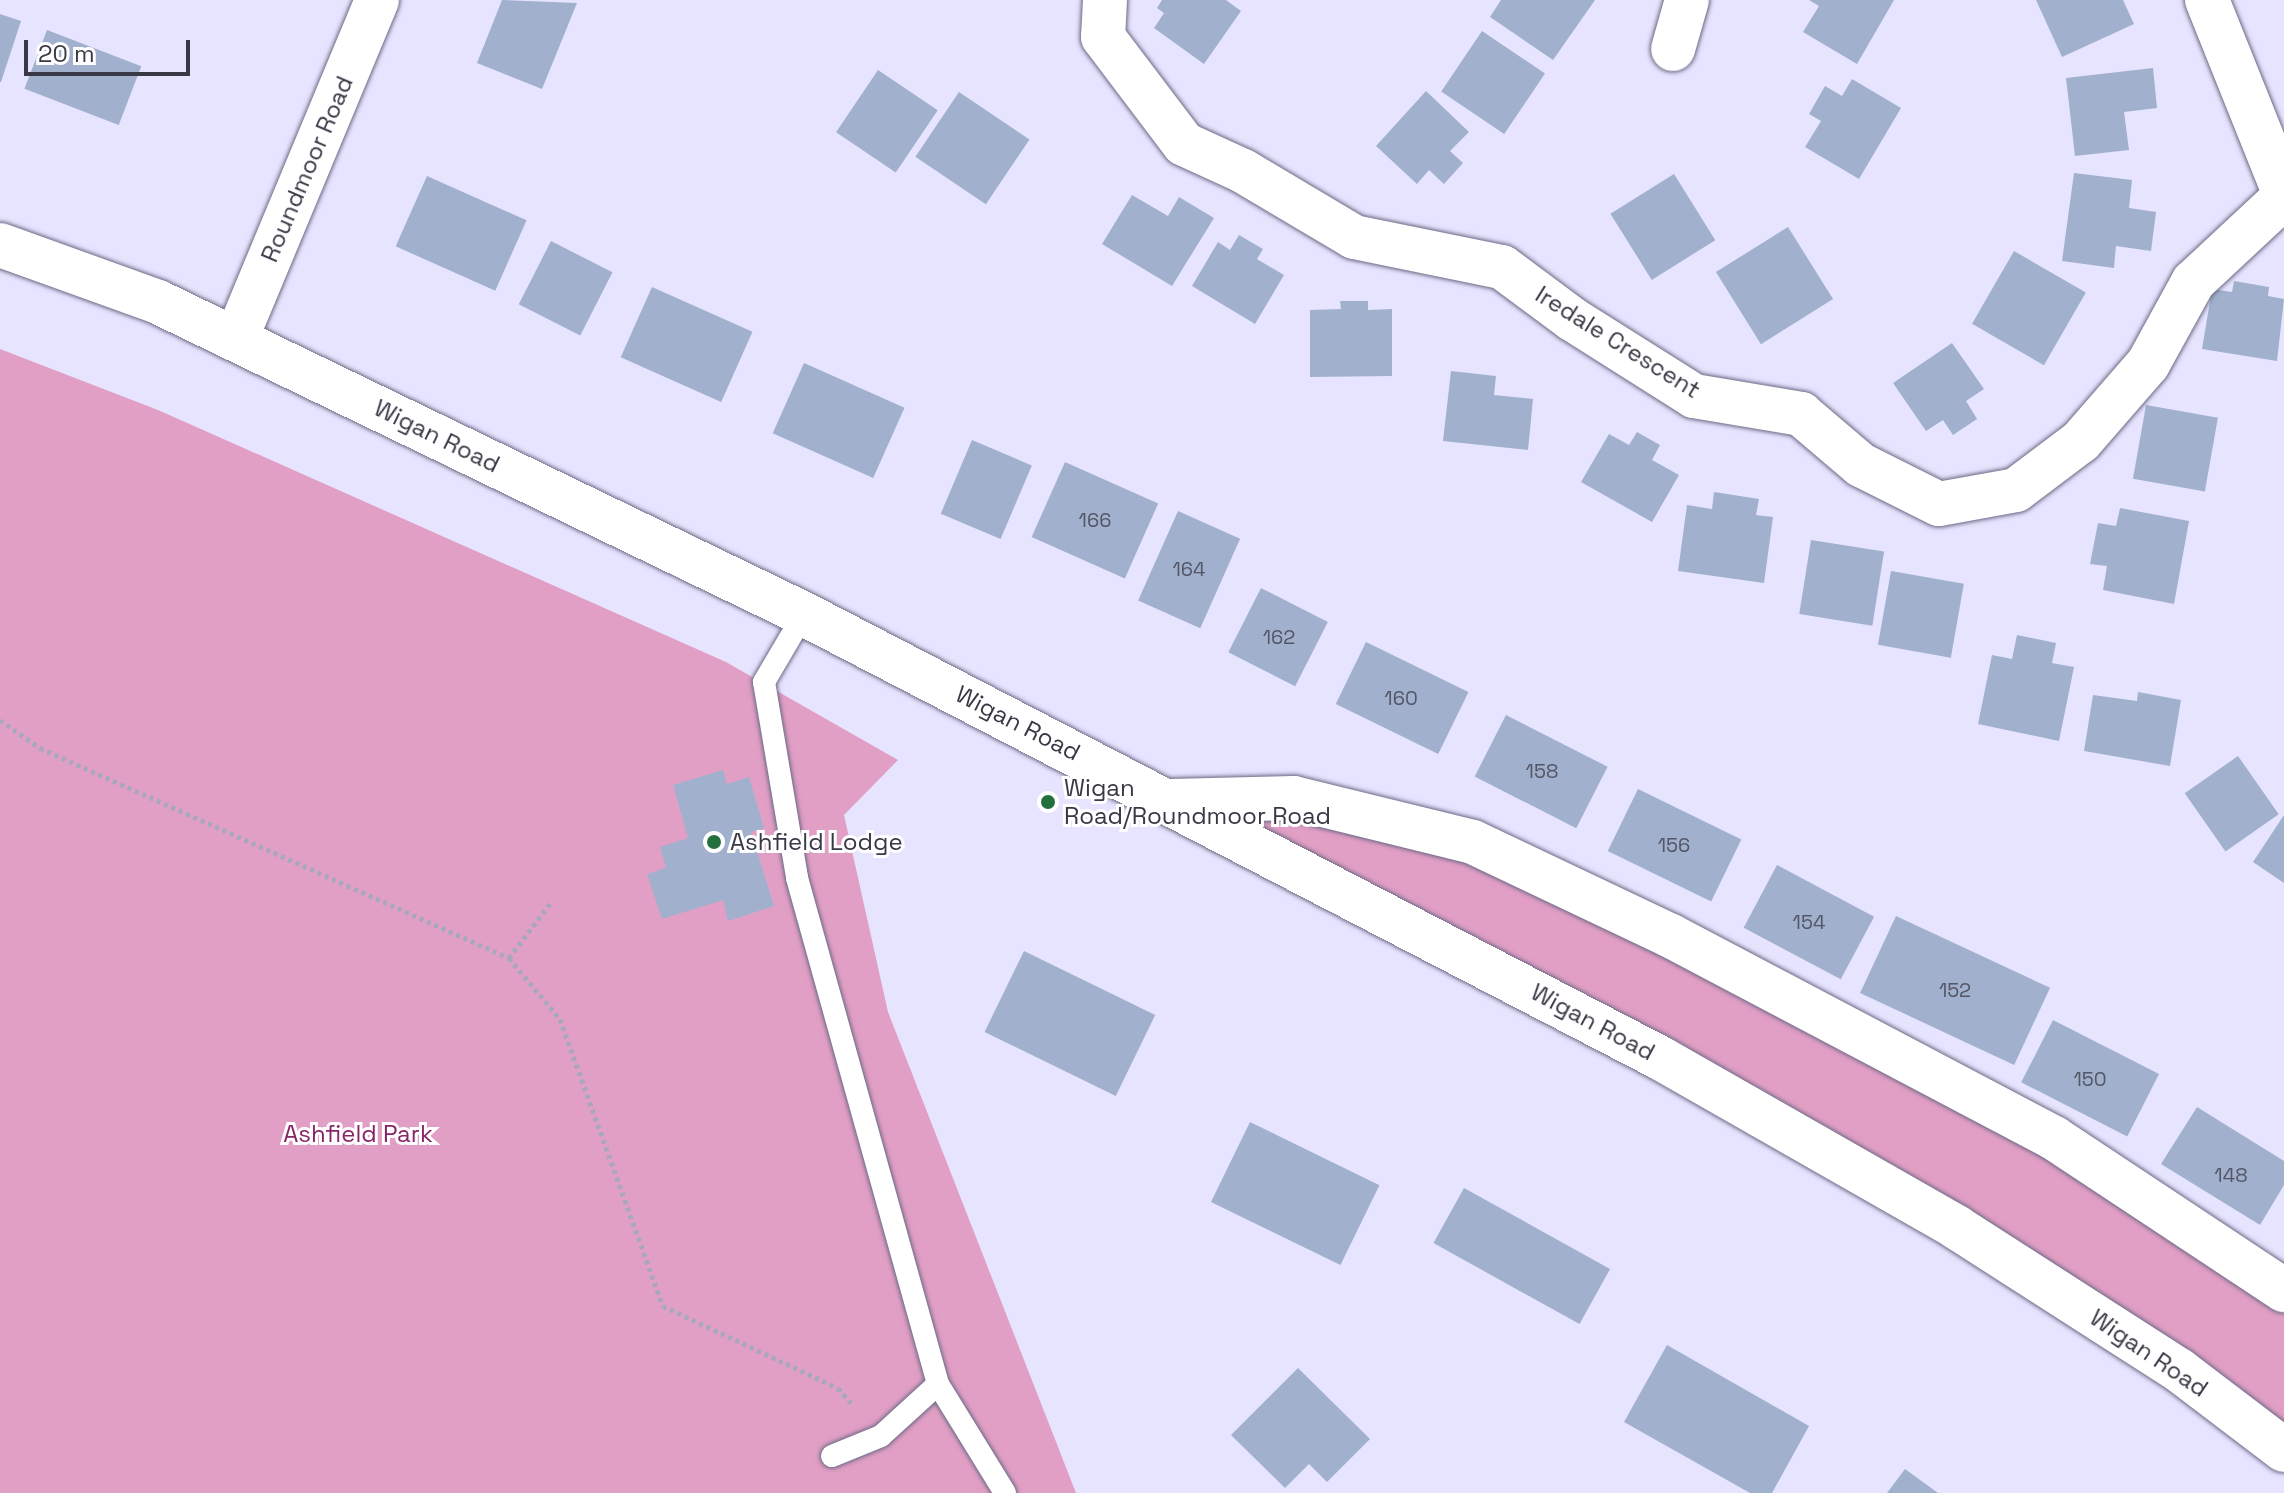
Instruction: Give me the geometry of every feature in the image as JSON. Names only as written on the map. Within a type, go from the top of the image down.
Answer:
[{"type":"main road","name":"Roundmoor Road","points":[[236,339],[377,0]]},
{"type":"main road","name":"Iredale Crescent","points":[[1105,0],[1103,37],[1184,144],[1243,171],[1354,237],[1502,267],[1572,319],[1694,396],[1801,414],[1861,465],[1939,504],[2016,490],[2081,441],[2148,364],[2193,282],[2284,195]]},
{"type":"main road","points":[[1673,49],[1687,0]]},
{"type":"main road","points":[[2207,0],[2284,195]]},
{"type":"main road","name":"Wigan Road","points":[[0,245],[158,302],[804,614],[1171,801],[1662,1059],[1956,1227],[2179,1370],[2284,1450]]},
{"type":"main road","points":[[1171,801],[1294,798],[1473,842],[1671,936],[2054,1138],[2284,1290]]},
{"type":"lane","points":[[804,614],[764,682],[771,748],[797,878],[938,1384],[1005,1493]]},
{"type":"lane","points":[[832,1456],[881,1436],[938,1384]]},
{"type":"path","points":[[0,720],[40,748],[509,958],[560,1019],[663,1306],[838,1388],[881,1436]]},
{"type":"path","points":[[509,958],[552,901]]},
{"type":"green space","name":"Ashfield Park","points":[[0,349],[158,410],[726,662],[898,760],[844,815],[888,1012],[1076,1493],[0,1493]]},
{"type":"green space","points":[[1171,801],[1473,842],[2284,1290],[2284,1450],[2179,1370]]},
{"type":"building","points":[[502,0],[577,3],[542,89],[477,63]]},
{"type":"building","points":[[1162,0],[1226,0],[1241,11],[1204,64],[1154,28],[1164,13],[1157,8]]},
{"type":"building","points":[[1501,0],[1595,0],[1553,60],[1490,17]]},
{"type":"building","points":[[1809,0],[1894,0],[1857,64],[1803,32],[1819,6]]},
{"type":"building","points":[[2036,0],[2123,0],[2134,24],[2062,57]]},
{"type":"building","points":[[0,14],[21,21],[1,82],[0,82]]},
{"type":"building","points":[[47,30],[141,66],[119,125],[24,89]]},
{"type":"building","points":[[1482,31],[1545,73],[1504,134],[1441,92]]},
{"type":"building","points":[[2153,68],[2157,108],[2124,112],[2129,150],[2075,156],[2066,78]]},
{"type":"building","points":[[878,70],[938,110],[896,172],[836,132]]},
{"type":"building","points":[[1852,79],[1901,108],[1859,179],[1805,147],[1821,121],[1809,114],[1825,86],[1842,96]]},
{"type":"building","points":[[1426,91],[1469,132],[1450,151],[1463,163],[1444,184],[1429,170],[1417,184],[1376,146]]},
{"type":"building","points":[[959,92],[1029,140],[986,204],[915,157]]},
{"type":"building","points":[[2074,173],[2132,180],[2129,208],[2156,212],[2151,251],[2116,246],[2114,268],[2062,261]]},
{"type":"building","points":[[1674,174],[1715,240],[1652,280],[1610,214]]},
{"type":"building","points":[[427,176],[527,220],[495,291],[396,246]]},
{"type":"building","points":[[1132,195],[1168,216],[1179,197],[1214,218],[1172,286],[1102,244]]},
{"type":"building","points":[[1788,227],[1833,299],[1761,344],[1716,272]]},
{"type":"building","points":[[1239,235],[1263,249],[1257,259],[1284,275],[1255,324],[1192,286],[1218,242],[1230,250]]},
{"type":"building","points":[[551,241],[612,272],[580,336],[519,304]]},
{"type":"building","points":[[2014,251],[2086,292],[2044,365],[1972,324]]},
{"type":"building","points":[[2234,281],[2269,287],[2268,296],[2284,299],[2277,361],[2202,349],[2212,289],[2232,292]]},
{"type":"building","points":[[652,287],[752,332],[721,402],[621,357]]},
{"type":"building","points":[[1340,301],[1368,301],[1368,310],[1392,309],[1392,376],[1310,377],[1310,310],[1341,309]]},
{"type":"building","points":[[1952,343],[1984,389],[1966,401],[1977,419],[1953,435],[1943,420],[1926,431],[1893,383]]},
{"type":"building","points":[[804,363],[904,408],[873,478],[773,433]]},
{"type":"building","points":[[1451,371],[1496,376],[1494,395],[1533,399],[1528,450],[1443,441]]},
{"type":"building","points":[[2146,405],[2218,418],[2205,492],[2133,479]]},
{"type":"building","points":[[1637,432],[1660,445],[1652,460],[1679,475],[1652,522],[1581,482],[1609,434],[1629,445]]},
{"type":"building","points":[[972,440],[1032,465],[1001,539],[941,514]]},
{"type":"building","points":[[1065,462],[1158,503],[1125,578],[1032,537]]},
{"type":"building","points":[[1714,492],[1759,499],[1756,515],[1773,517],[1764,583],[1678,571],[1687,505],[1712,509]]},
{"type":"building","points":[[2120,508],[2189,521],[2174,604],[2103,590],[2107,566],[2090,564],[2098,523],[2116,526]]},
{"type":"building","points":[[1178,511],[1240,539],[1200,628],[1138,601]]},
{"type":"building","points":[[1811,540],[1884,552],[1872,626],[1799,614]]},
{"type":"building","points":[[1891,571],[1964,584],[1951,658],[1878,645]]},
{"type":"building","points":[[1261,588],[1328,622],[1295,686],[1228,652]]},
{"type":"building","points":[[2017,635],[2056,643],[2052,663],[2074,667],[2059,741],[1978,724],[1992,655],[2012,659]]},
{"type":"building","points":[[1366,642],[1468,692],[1438,754],[1336,704]]},
{"type":"building","points":[[2138,692],[2181,700],[2170,766],[2084,751],[2093,695],[2137,701]]},
{"type":"building","points":[[1506,715],[1608,767],[1576,828],[1475,776]]},
{"type":"building","points":[[2238,756],[2279,814],[2225,851],[2185,793]]},
{"type":"building","name":"Ashfield Lodge","points":[[723,770],[727,784],[749,777],[764,828],[751,832],[774,906],[728,921],[723,900],[662,919],[647,874],[666,868],[660,847],[688,838],[673,785]]},
{"type":"building","points":[[1638,789],[1741,839],[1711,901],[1608,851]]},
{"type":"building","points":[[2284,815],[2284,883],[2253,862]]},
{"type":"building","points":[[1777,865],[1874,917],[1841,979],[1744,928]]},
{"type":"building","points":[[1896,916],[2050,988],[2014,1065],[1860,993]]},
{"type":"building","points":[[1024,951],[1155,1015],[1116,1096],[985,1032]]},
{"type":"building","points":[[2053,1020],[2159,1074],[2127,1136],[2021,1082]]},
{"type":"building","points":[[2197,1107],[2284,1161],[2284,1185],[2260,1225],[2161,1164]]},
{"type":"building","points":[[1250,1122],[1379,1185],[1340,1265],[1211,1202]]},
{"type":"building","points":[[1464,1188],[1610,1269],[1580,1324],[1433,1243]]},
{"type":"building","points":[[1667,1345],[1809,1426],[1772,1493],[1750,1493],[1624,1422]]},
{"type":"building","points":[[1298,1368],[1370,1439],[1327,1482],[1309,1464],[1285,1488],[1231,1435]]},
{"type":"building","points":[[1905,1469],[1938,1493],[1887,1493]]},
{"type":"place","name":"Wigan Road/Roundmoor Road","points":[[1048,802]]},
{"type":"place","name":"Ashfield Lodge","points":[[714,842]]}]
